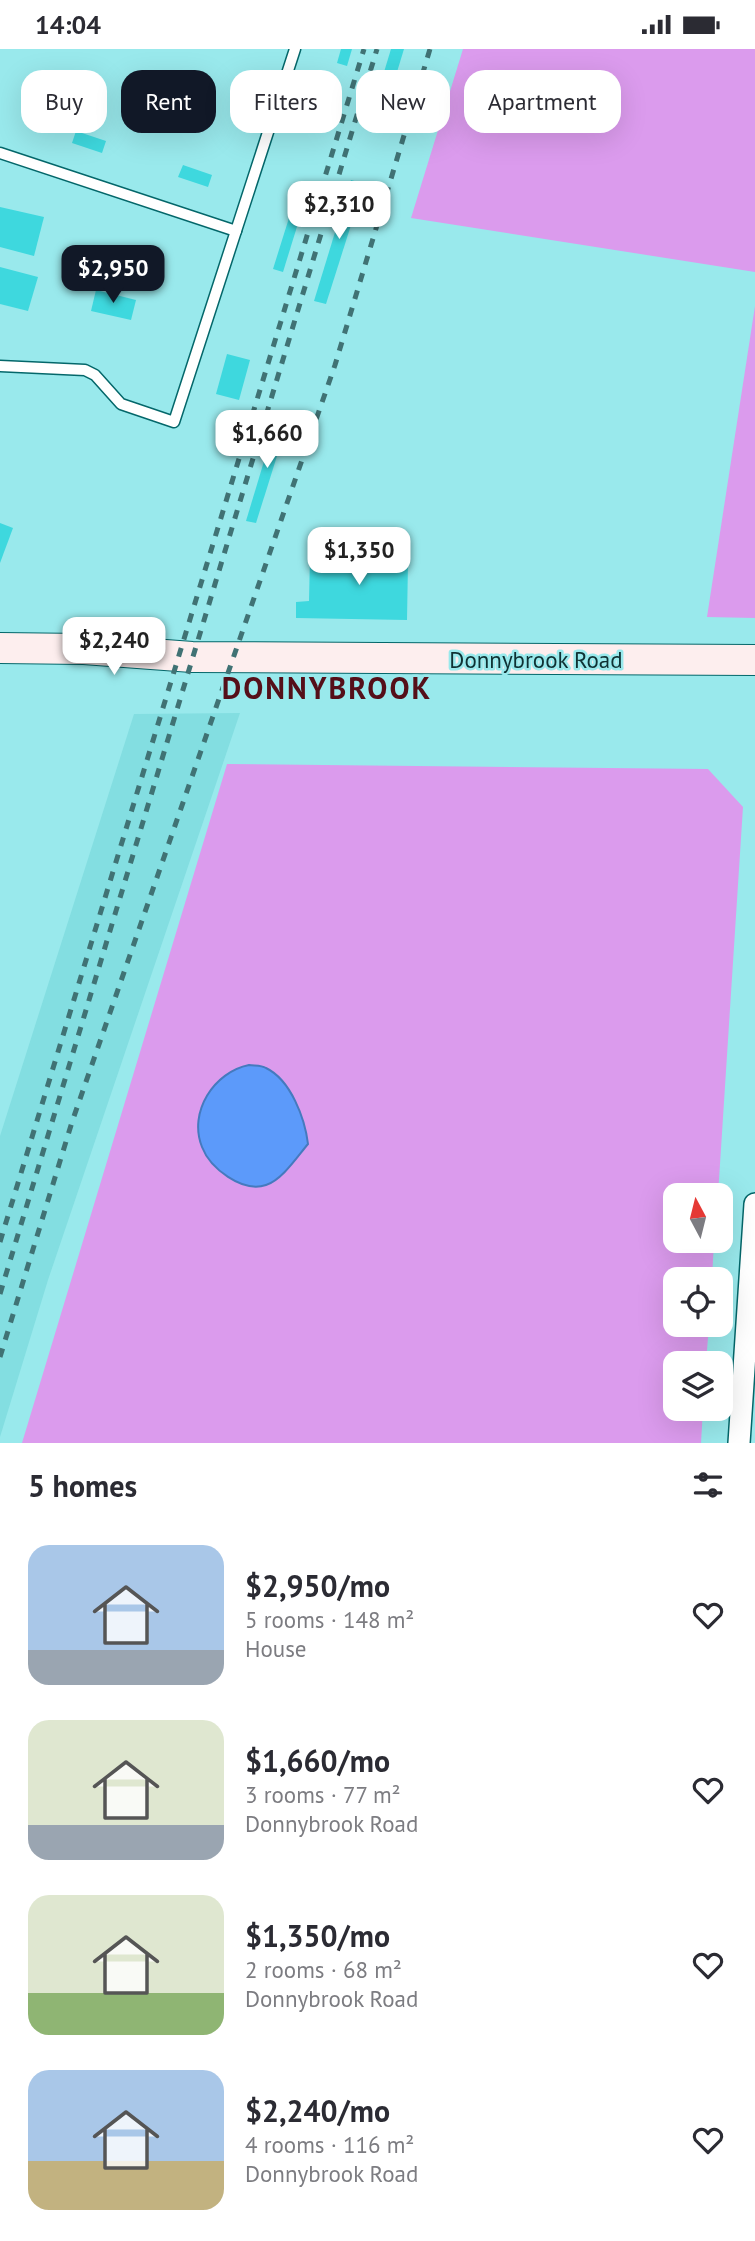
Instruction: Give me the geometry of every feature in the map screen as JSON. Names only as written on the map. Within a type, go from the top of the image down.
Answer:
[{"type":"main road","name":"Donnybrook Road","points":[[0,648],[83,649],[192,657],[755,660]]},
{"type":"main road","name":"Donnybrook Road","points":[[0,668],[47,667],[149,654]]},
{"type":"street","points":[[739,1443],[755,1204]]},
{"type":"lane","points":[[0,366],[85,370],[95,375],[121,404],[174,422],[295,49]]},
{"type":"lane","points":[[0,153],[236,231]]},
{"type":"shaded area","points":[[463,49],[755,49],[755,272],[411,218],[437,133],[450,133],[450,91]]},
{"type":"shaded area","points":[[755,306],[755,618],[707,617]]},
{"type":"shaded area","points":[[240,713],[48,1280],[0,1437],[0,1136],[134,714]]},
{"type":"shaded area","points":[[227,764],[708,769],[743,807],[719,1183],[663,1183],[663,1253],[713,1253],[713,1267],[663,1267],[663,1337],[708,1337],[707,1351],[663,1351],[663,1421],[702,1421],[701,1443],[22,1443]]},
{"type":"water","points":[[249,1065],[266,1068],[283,1081],[300,1112],[308,1144],[278,1178],[257,1187],[237,1182],[219,1170],[206,1155],[199,1134],[201,1108],[207,1095],[225,1076]]},
{"type":"building","points":[[341,49],[352,49],[347,66],[337,63]]},
{"type":"building","points":[[391,49],[404,49],[398,70],[385,70]]},
{"type":"building","points":[[75,133],[106,141],[102,153],[72,143]]},
{"type":"building","points":[[183,165],[212,175],[208,187],[178,177]]},
{"type":"building","points":[[351,180],[364,184],[326,304],[314,301]]},
{"type":"building","points":[[294,202],[304,204],[283,272],[273,269]]},
{"type":"building","points":[[0,207],[44,217],[34,256],[0,247]]},
{"type":"building","points":[[0,267],[38,277],[28,311],[0,304]]},
{"type":"building","points":[[96,290],[136,300],[131,320],[91,311]]},
{"type":"building","points":[[227,354],[250,360],[239,400],[216,394]]},
{"type":"building","points":[[277,418],[288,421],[256,523],[246,521]]},
{"type":"building","points":[[0,523],[13,528],[0,563]]},
{"type":"building","points":[[367,545],[406,546],[407,620],[296,618],[296,602],[309,601],[310,556],[344,555],[345,568],[366,568]]},
{"type":"railway","points":[[0,1242],[364,49]]},
{"type":"railway","points":[[0,1294],[377,49]]},
{"type":"railway","points":[[0,1357],[72,1122],[335,365],[430,49]]},
{"type":"district","name":"DONNYBROOK","points":[[327,687]]}]
